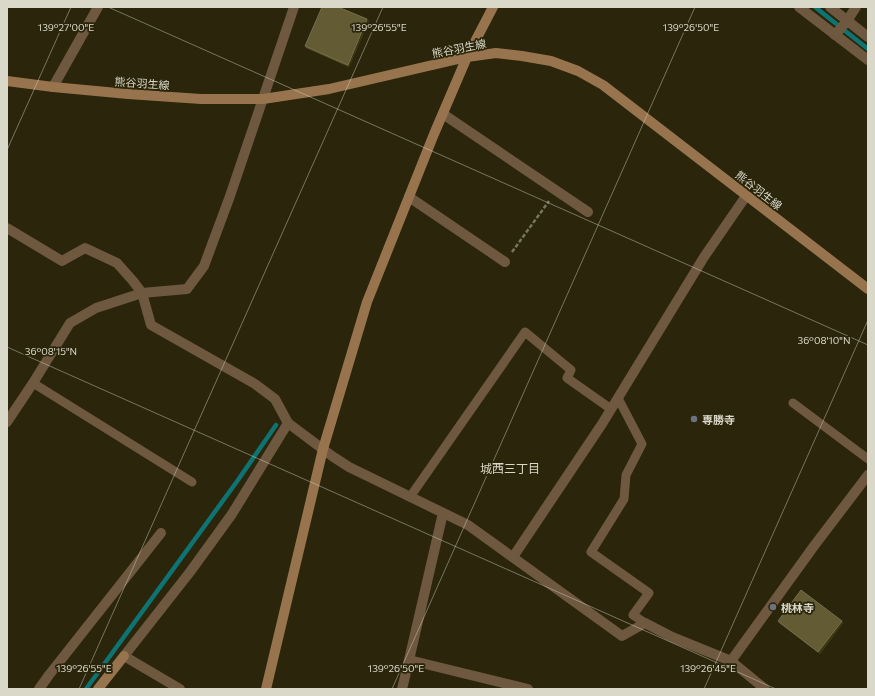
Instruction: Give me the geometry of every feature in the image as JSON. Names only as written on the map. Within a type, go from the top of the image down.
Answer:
[{"type":"main road","points":[[266,689],[323,449],[367,302],[443,114],[468,57],[493,7]]},
{"type":"main road","name":"熊谷羽生線","points":[[7,81],[53,87],[201,100],[262,99],[329,89],[496,52],[551,61],[578,71],[602,85],[868,289]]},
{"type":"main road","points":[[98,689],[124,656]]},
{"type":"street","points":[[53,87],[98,7]]},
{"type":"street","points":[[7,422],[70,323],[96,308],[142,292],[187,289],[204,266],[230,196],[294,7]]},
{"type":"street","points":[[799,7],[841,28],[868,37]]},
{"type":"street","points":[[830,7],[841,28],[868,60]]},
{"type":"street","points":[[841,28],[856,7]]},
{"type":"street","points":[[443,114],[588,212]]},
{"type":"street","points":[[516,552],[594,437],[704,257],[746,196]]},
{"type":"street","points":[[409,197],[505,262]]},
{"type":"street","points":[[7,228],[62,261],[85,248],[117,264],[142,292],[151,325],[255,384],[275,400],[288,423],[349,467],[468,525],[516,552],[622,636],[645,624],[730,661],[764,689]]},
{"type":"street","points":[[180,689],[124,656],[190,572],[232,514],[288,423]]},
{"type":"street","points":[[730,661],[868,475]]},
{"type":"street","points":[[402,689],[443,513]]},
{"type":"street","points":[[40,689],[49,675],[161,533]]},
{"type":"street","points":[[409,660],[528,689]]},
{"type":"lane","points":[[410,497],[525,332],[571,370],[567,378],[611,409]]},
{"type":"lane","points":[[32,383],[192,482]]},
{"type":"lane","points":[[618,398],[642,444],[626,475],[624,499],[590,552],[649,593],[633,615],[645,624]]},
{"type":"lane","points":[[793,403],[868,459]]},
{"type":"path","points":[[505,262],[557,191]]},
{"type":"building","points":[[322,7],[338,7],[367,19],[348,65],[305,46]]},
{"type":"building","points":[[801,590],[842,621],[818,652],[778,621]]},
{"type":"waterway","points":[[815,7],[868,49]]},
{"type":"waterway","points":[[86,689],[238,480],[276,425]]},
{"type":"place","name":"専勝寺","points":[[694,419]]},
{"type":"place","name":"桃林寺","points":[[773,607]]},
{"type":"district","name":"城西三丁目","points":[[510,468]]}]
